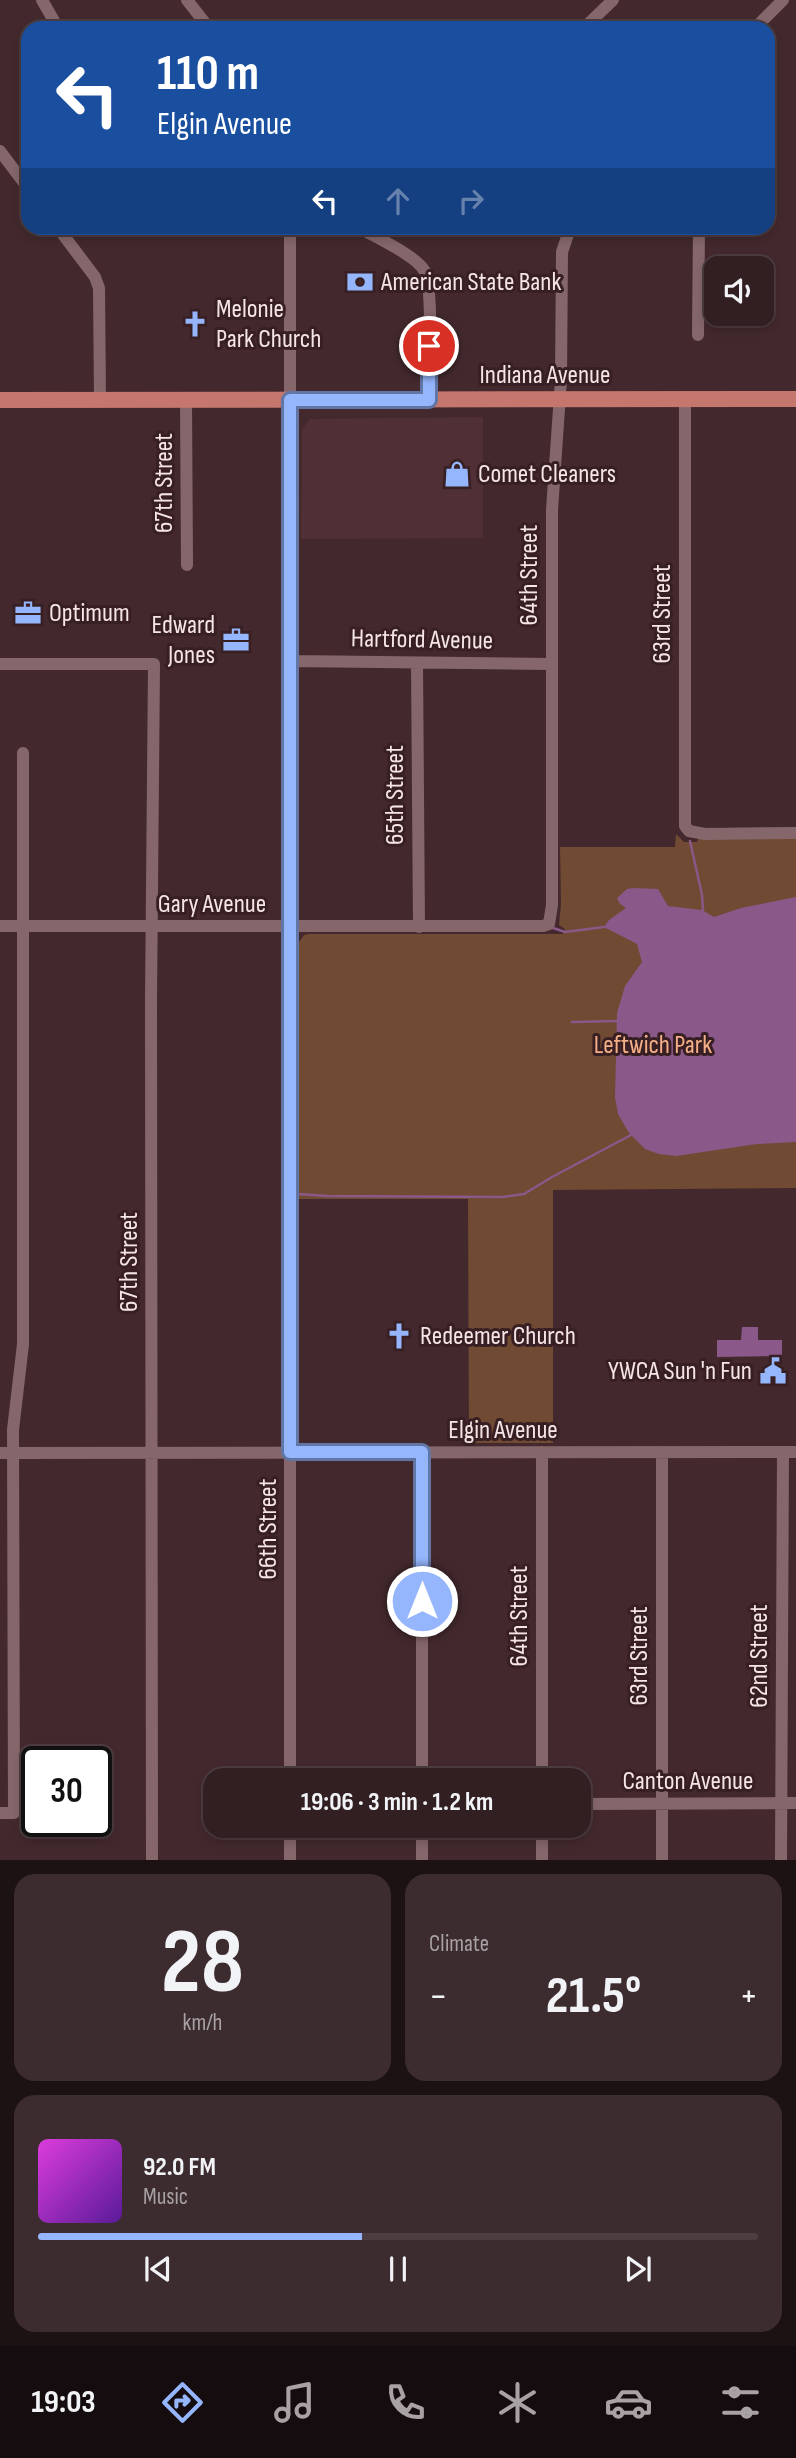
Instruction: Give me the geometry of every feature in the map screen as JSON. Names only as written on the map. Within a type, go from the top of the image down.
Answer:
[{"type":"main road","name":"Indiana Avenue","points":[[0,400],[796,399]]},
{"type":"street","points":[[42,0],[54,21]]},
{"type":"street","points":[[187,0],[204,21]]},
{"type":"street","points":[[591,21],[613,0]]},
{"type":"street","points":[[762,21],[783,0]]},
{"type":"street","points":[[0,151],[21,179]]},
{"type":"street","points":[[63,235],[98,282],[100,400]]},
{"type":"street","name":"66th Street","points":[[290,235],[290,1768]]},
{"type":"street","points":[[372,235],[429,268],[429,400]]},
{"type":"street","name":"64th Street","points":[[549,924],[552,905],[552,510],[559,400],[562,252],[568,235]]},
{"type":"street","points":[[698,335],[699,235]]},
{"type":"street","name":"67th Street","points":[[186,400],[187,565]]},
{"type":"street","name":"63rd Street","points":[[685,400],[684,808],[687,829],[705,834],[796,833]]},
{"type":"street","name":"Hartford Avenue","points":[[291,661],[552,664]]},
{"type":"street","name":"65th Street","points":[[417,663],[419,927]]},
{"type":"street","name":"67th Street","points":[[0,664],[153,664],[152,1860]]},
{"type":"street","points":[[0,1813],[14,1813],[7,1453],[23,1344],[23,753]]},
{"type":"street","name":"Gary Avenue","points":[[0,926],[419,927],[549,924]]},
{"type":"street","points":[[422,1452],[422,1768]]},
{"type":"street","name":"64th Street","points":[[542,1452],[542,1768]]},
{"type":"street","name":"63rd Street","points":[[662,1452],[662,1860]]},
{"type":"street","name":"Elgin Avenue","points":[[7,1453],[790,1452]]},
{"type":"street","name":"62nd Street","points":[[782,1860],[790,1452]]},
{"type":"street","name":"Canton Avenue","points":[[591,1804],[796,1803]]},
{"type":"street","points":[[290,1838],[290,1860]]},
{"type":"street","points":[[422,1838],[422,1860]]},
{"type":"street","points":[[542,1838],[542,1860]]},
{"type":"shaded area","points":[[483,417],[483,538],[301,539],[302,429],[310,419]]},
{"type":"shaded area","points":[[627,889],[658,889],[668,906],[702,910],[714,917],[741,908],[796,897],[796,1142],[757,1144],[676,1156],[645,1149],[629,1133],[618,1114],[615,1098],[617,1013],[625,986],[642,962],[637,944],[604,927],[626,908],[617,898]]},
{"type":"shaded area","points":[[742,1327],[758,1327],[758,1340],[782,1340],[782,1356],[717,1357],[717,1340],[741,1340]]},
{"type":"green space","name":"Leftwich Park","points":[[676,834],[684,842],[697,842],[698,839],[796,839],[796,1188],[553,1190],[553,1443],[469,1443],[468,1199],[299,1199],[299,942],[304,935],[309,934],[563,934],[565,929],[559,925],[560,847],[675,847]]},
{"type":"waterway","points":[[690,841],[703,910]]},
{"type":"waterway","points":[[553,928],[565,932],[604,927]]},
{"type":"waterway","points":[[572,1022],[618,1021]]},
{"type":"waterway","points":[[298,1194],[502,1197],[524,1194],[631,1135]]},
{"type":"place","name":"American State Bank","points":[[360,282]]},
{"type":"place","name":"Melonie Park Church","points":[[195,324]]},
{"type":"place","name":"Comet Cleaners","points":[[457,474]]},
{"type":"place","name":"Optimum","points":[[28,613]]},
{"type":"place","name":"Edward Jones","points":[[236,640]]},
{"type":"place","name":"Redeemer Church","points":[[399,1336]]},
{"type":"place","name":"YWCA Sun 'n Fun","points":[[773,1371]]},
{"type":"route","points":[[422,1601],[422,1452],[290,1452],[290,400],[429,400],[429,346]]}]
